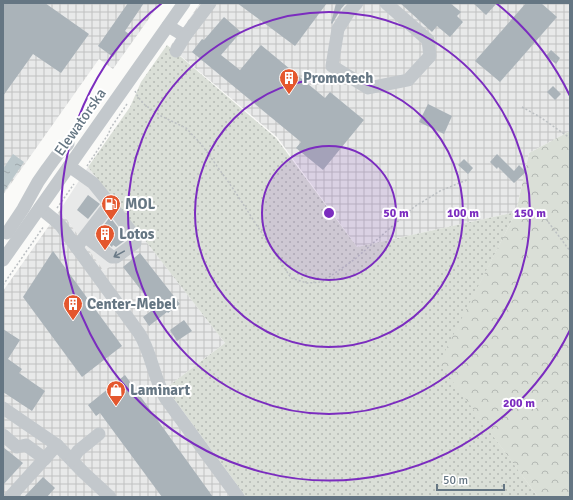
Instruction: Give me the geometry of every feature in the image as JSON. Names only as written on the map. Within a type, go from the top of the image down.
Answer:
[{"type":"street","name":"Elewatorska","points":[[3,260],[184,3]]},
{"type":"street","points":[[176,51],[185,36],[210,3]]},
{"type":"street","points":[[357,3],[348,13],[338,29],[332,66],[368,88],[408,80],[430,56],[428,40],[386,3]]},
{"type":"street","points":[[168,26],[185,36]]},
{"type":"street","points":[[7,233],[23,209],[38,182],[58,154],[68,144]]},
{"type":"street","points":[[69,166],[93,183],[135,237],[135,243],[116,257],[112,257],[86,237]]},
{"type":"street","points":[[76,247],[86,237],[110,204]]},
{"type":"street","points":[[40,208],[57,222],[142,338],[148,349],[158,385],[166,399],[238,497]]},
{"type":"street","points":[[3,408],[57,445],[110,497]]},
{"type":"street","points":[[72,460],[78,451],[99,434]]},
{"type":"street","points":[[3,435],[17,447],[26,445],[45,459]]},
{"type":"street","points":[[10,497],[57,445]]},
{"type":"path","points":[[128,83],[135,90],[138,97],[145,105],[161,116],[186,128],[202,144],[234,190],[291,278],[307,283],[322,282],[355,259],[414,207],[440,191],[470,179]]},
{"type":"path","points":[[522,107],[540,117],[570,138]]},
{"type":"path","points":[[546,219],[570,251]]},
{"type":"shaded area","points":[[3,3],[160,3],[113,69],[99,59],[3,195]]},
{"type":"shaded area","points":[[200,3],[570,3],[570,131],[529,153],[516,212],[357,247],[277,137],[170,47]]},
{"type":"shaded area","points":[[88,167],[145,240],[104,271],[60,210]]},
{"type":"shaded area","points":[[60,210],[104,271],[145,240],[225,343],[166,388],[246,497],[3,497],[3,291]]},
{"type":"green space","points":[[167,45],[276,138],[357,247],[516,212],[440,363],[538,497],[246,497],[166,388],[225,343],[88,167],[130,107],[141,82]]},
{"type":"green space","points":[[570,131],[570,497],[538,497],[439,363],[516,212],[529,153]]},
{"type":"water","points":[[13,154],[24,162],[3,193],[3,169]]},
{"type":"building","points":[[3,3],[45,3],[89,34],[61,73],[33,54],[3,96]]},
{"type":"building","points":[[128,3],[144,3],[125,31],[129,34],[113,57],[98,46]]},
{"type":"building","points":[[237,3],[327,3],[295,46]]},
{"type":"building","points":[[336,3],[346,3],[332,24],[331,23]]},
{"type":"building","points":[[400,3],[450,3],[461,12],[457,16],[463,22],[450,37],[437,26],[432,32]]},
{"type":"building","points":[[473,3],[497,3],[486,15]]},
{"type":"building","points":[[526,3],[541,3],[557,17],[500,82],[475,61]]},
{"type":"building","points":[[224,17],[241,32],[221,55],[240,70],[261,45],[325,98],[330,92],[364,120],[323,170],[296,148],[301,142],[192,52],[202,39],[204,40]]},
{"type":"building","points":[[551,50],[560,58],[556,64],[546,56]]},
{"type":"building","points":[[553,86],[561,94],[555,100],[547,92]]},
{"type":"building","points":[[428,104],[452,116],[444,134],[419,122]]},
{"type":"building","points":[[497,154],[514,171],[519,165],[526,172],[514,183],[498,167],[497,169],[490,162]]},
{"type":"building","points":[[464,159],[473,168],[468,174],[458,165]]},
{"type":"building","points":[[88,195],[100,204],[88,219],[77,210]]},
{"type":"building","name":"MOL","points":[[110,217],[127,239],[116,247],[113,245],[112,247],[97,234]]},
{"type":"building","name":"Center-Mebel","points":[[53,251],[122,346],[82,377],[23,297]]},
{"type":"building","points":[[140,253],[180,304],[149,326],[143,317],[155,308],[123,267]]},
{"type":"building","points":[[184,320],[192,331],[177,341],[170,330]]},
{"type":"building","points":[[3,329],[20,340],[8,359],[22,369],[19,373],[45,391],[32,411],[3,392]]},
{"type":"building","points":[[125,375],[213,497],[162,497],[100,413],[96,416],[88,405]]},
{"type":"building","points":[[3,447],[23,463],[3,485]]},
{"type":"building","points":[[43,477],[55,488],[47,497],[24,497]]},
{"type":"place","name":"Promotech","points":[[289,95]]},
{"type":"place","name":"MOL","points":[[111,221]]},
{"type":"place","name":"Lotos","points":[[105,251]]},
{"type":"place","name":"Center-Mebel","points":[[73,321]]},
{"type":"place","name":"Laminart","points":[[116,407]]}]
